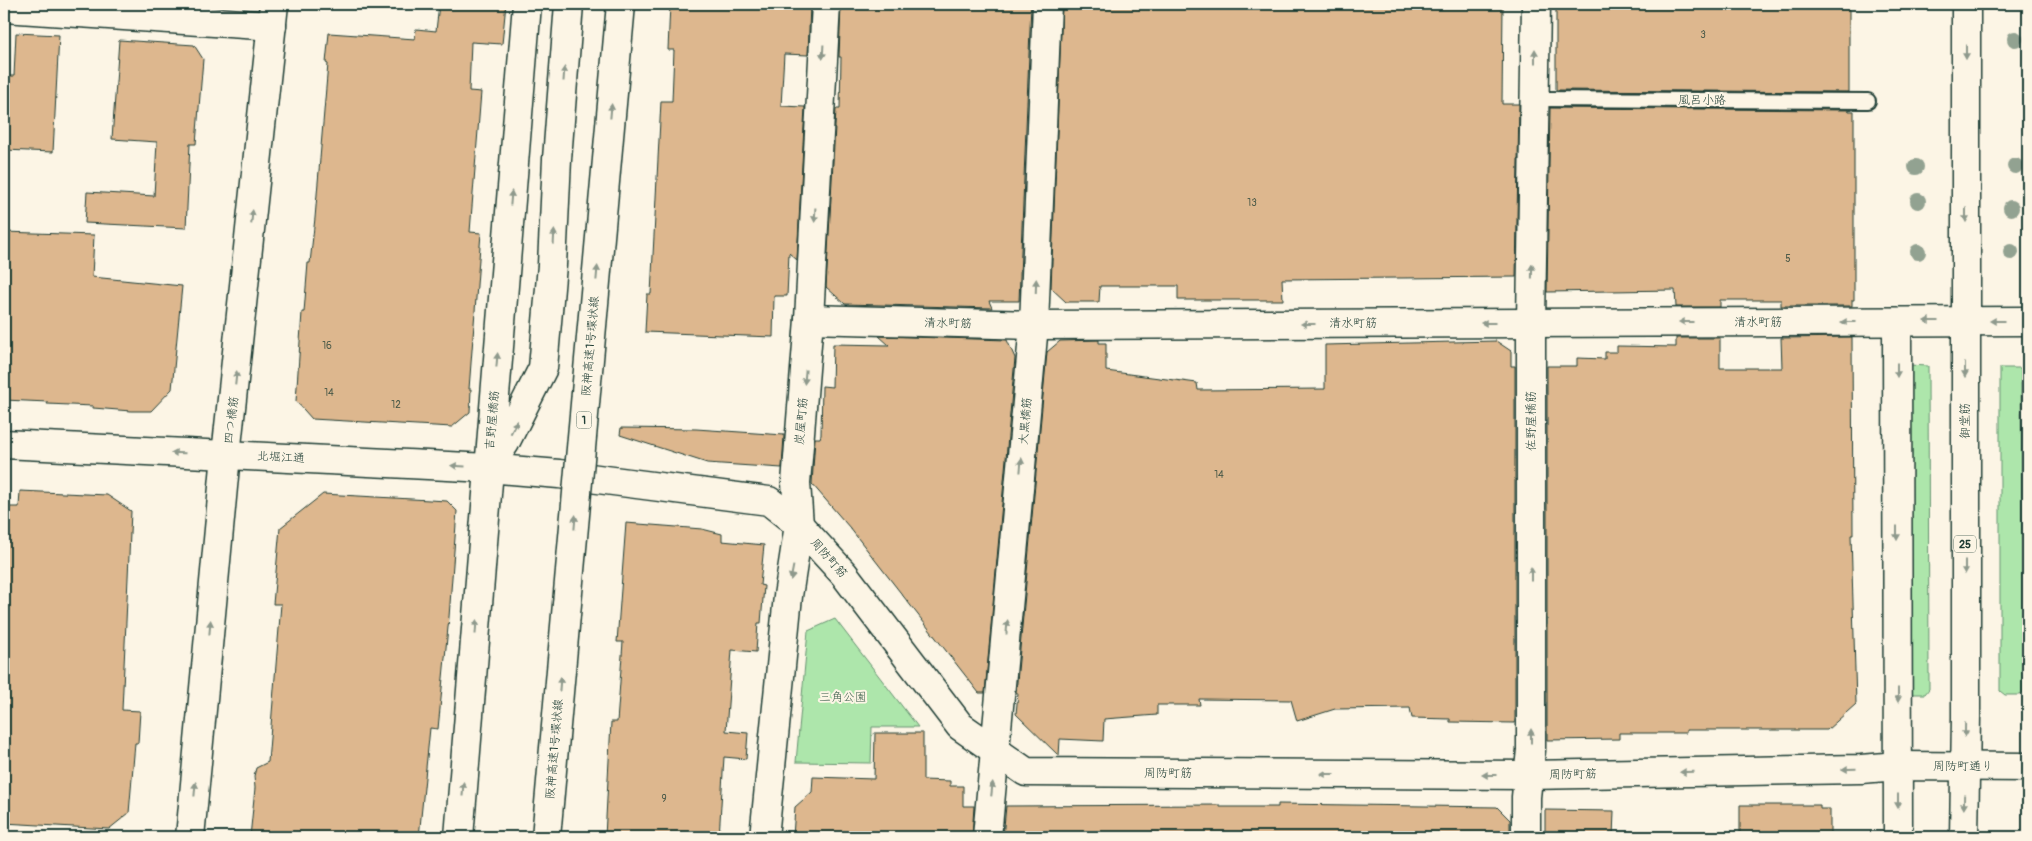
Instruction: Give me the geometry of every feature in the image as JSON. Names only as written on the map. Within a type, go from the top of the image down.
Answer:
[{"type":"main road","name":"吉野屋橋筋","points":[[459,837],[527,4]]},
{"type":"main road","points":[[488,468],[505,443],[544,368],[569,4]]},
{"type":"main road","name":"阪神高速1号環状線","points":[[546,837],[621,4]]},
{"type":"main road","name":"炭屋町筋","points":[[764,837],[788,596],[799,525],[796,483],[809,320],[826,4]]},
{"type":"main road","name":"大黒橋筋","points":[[987,837],[1034,325],[1047,4]]},
{"type":"main road","name":"佐野屋橋筋","points":[[1526,837],[1526,797],[1531,750],[1531,322],[1536,4]]},
{"type":"main road","name":"御堂筋","points":[[1964,837],[1966,4]]},
{"type":"main road","points":[[4,8],[273,15]]},
{"type":"main road","name":"四つ橋筋","points":[[190,837],[226,454],[273,15]]},
{"type":"main road","name":"清水町筋","points":[[809,320],[1034,325],[2028,321]]},
{"type":"main road","points":[[1897,322],[1898,837]]},
{"type":"main road","name":"北堀江通","points":[[4,444],[488,468],[559,474]]},
{"type":"main road","name":"周防町筋","points":[[559,474],[769,501],[799,525],[844,574],[960,726],[1026,772],[1529,775],[1898,766]]},
{"type":"main road","name":"周防町通り","points":[[1898,766],[2028,767]]},
{"type":"lane","name":"風呂小路","points":[[1535,100],[1868,101]]},
{"type":"green space","points":[[1909,365],[1928,366],[1929,689],[1925,694],[1911,694]]},
{"type":"green space","points":[[2000,368],[2021,368],[2023,693],[2020,695],[2005,695],[2000,691]]},
{"type":"green space","name":"三角公園","points":[[835,619],[918,727],[872,727],[871,763],[796,762],[808,631]]},
{"type":"building","points":[[439,4],[506,4],[502,44],[471,42],[469,91],[481,92],[470,232],[481,233],[469,389],[471,389],[470,412],[452,427],[312,419],[296,401],[302,312],[304,312],[308,263],[310,263],[315,218],[329,33],[415,39],[416,29],[436,31]]},
{"type":"building","points":[[670,4],[810,4],[808,55],[784,54],[781,106],[805,107],[797,260],[789,253],[787,296],[774,296],[773,337],[645,332],[647,294],[651,294],[661,101],[672,101],[674,50],[668,50]]},
{"type":"building","points":[[841,4],[1031,4],[1019,301],[989,301],[992,308],[845,304],[826,287],[836,109],[840,109]]},
{"type":"building","points":[[1062,4],[1503,4],[1502,104],[1519,104],[1516,277],[1282,279],[1283,300],[1178,300],[1178,286],[1100,286],[1099,302],[1066,302],[1051,288]]},
{"type":"building","points":[[1556,4],[1849,4],[1849,92],[1556,90]]},
{"type":"building","points":[[16,33],[59,35],[53,152],[4,150],[4,76],[14,76]]},
{"type":"building","points":[[119,40],[194,45],[203,59],[196,144],[190,144],[186,228],[85,223],[87,192],[154,196],[157,142],[112,139]]},
{"type":"building","points":[[1550,108],[1854,111],[1854,300],[1852,300],[1852,306],[1781,306],[1781,300],[1720,300],[1720,307],[1676,307],[1675,290],[1547,292]]},
{"type":"building","points":[[4,232],[94,235],[92,277],[182,286],[172,389],[151,411],[4,400],[8,286],[4,286]]},
{"type":"building","points":[[879,336],[1007,340],[1015,358],[985,693],[979,693],[850,528],[812,484],[815,438],[820,438],[821,435],[822,386],[832,387],[833,344],[889,345]]},
{"type":"building","points":[[1852,337],[1853,535],[1851,535],[1856,704],[1827,730],[1686,730],[1686,733],[1619,733],[1619,739],[1547,740],[1547,366],[1577,366],[1577,358],[1605,359],[1605,352],[1617,352],[1617,346],[1676,347],[1676,338],[1720,338],[1720,368],[1782,368],[1781,338]]},
{"type":"building","points":[[1099,340],[1099,343],[1106,343],[1106,371],[1197,383],[1198,390],[1325,389],[1325,345],[1496,341],[1511,351],[1511,366],[1515,366],[1515,723],[1450,722],[1450,719],[1412,718],[1410,708],[1335,709],[1297,721],[1291,700],[1199,699],[1200,705],[1157,705],[1157,715],[1104,719],[1103,741],[1060,739],[1059,756],[1016,714],[1018,693],[1016,693],[1047,352],[1060,341]]},
{"type":"building","points":[[621,428],[696,429],[784,435],[782,468],[707,463],[620,435]]},
{"type":"building","points":[[20,491],[107,495],[131,511],[122,710],[140,711],[138,743],[135,743],[129,813],[109,829],[4,823],[4,518],[5,507],[19,507]]},
{"type":"building","points":[[323,494],[447,501],[457,511],[438,729],[430,728],[419,837],[250,837],[255,788],[254,776],[256,768],[268,762],[281,604],[273,604],[280,528]]},
{"type":"building","points":[[626,523],[702,529],[722,534],[722,541],[764,545],[760,585],[764,586],[761,623],[758,623],[756,652],[732,650],[726,731],[748,733],[746,759],[724,757],[719,837],[605,837],[611,722],[617,722],[623,642],[617,642]]},
{"type":"building","points":[[875,733],[923,733],[923,780],[950,781],[950,786],[963,786],[963,806],[974,806],[972,837],[793,837],[795,807],[812,792],[813,777],[874,779]]},
{"type":"building","points":[[1278,804],[1497,807],[1510,820],[1510,837],[1003,837],[1006,806],[1220,805],[1220,807],[1278,807]]},
{"type":"building","points":[[1740,805],[1820,805],[1820,809],[1830,809],[1830,837],[1740,837]]},
{"type":"building","points":[[1545,810],[1614,811],[1613,837],[1545,837]]}]
